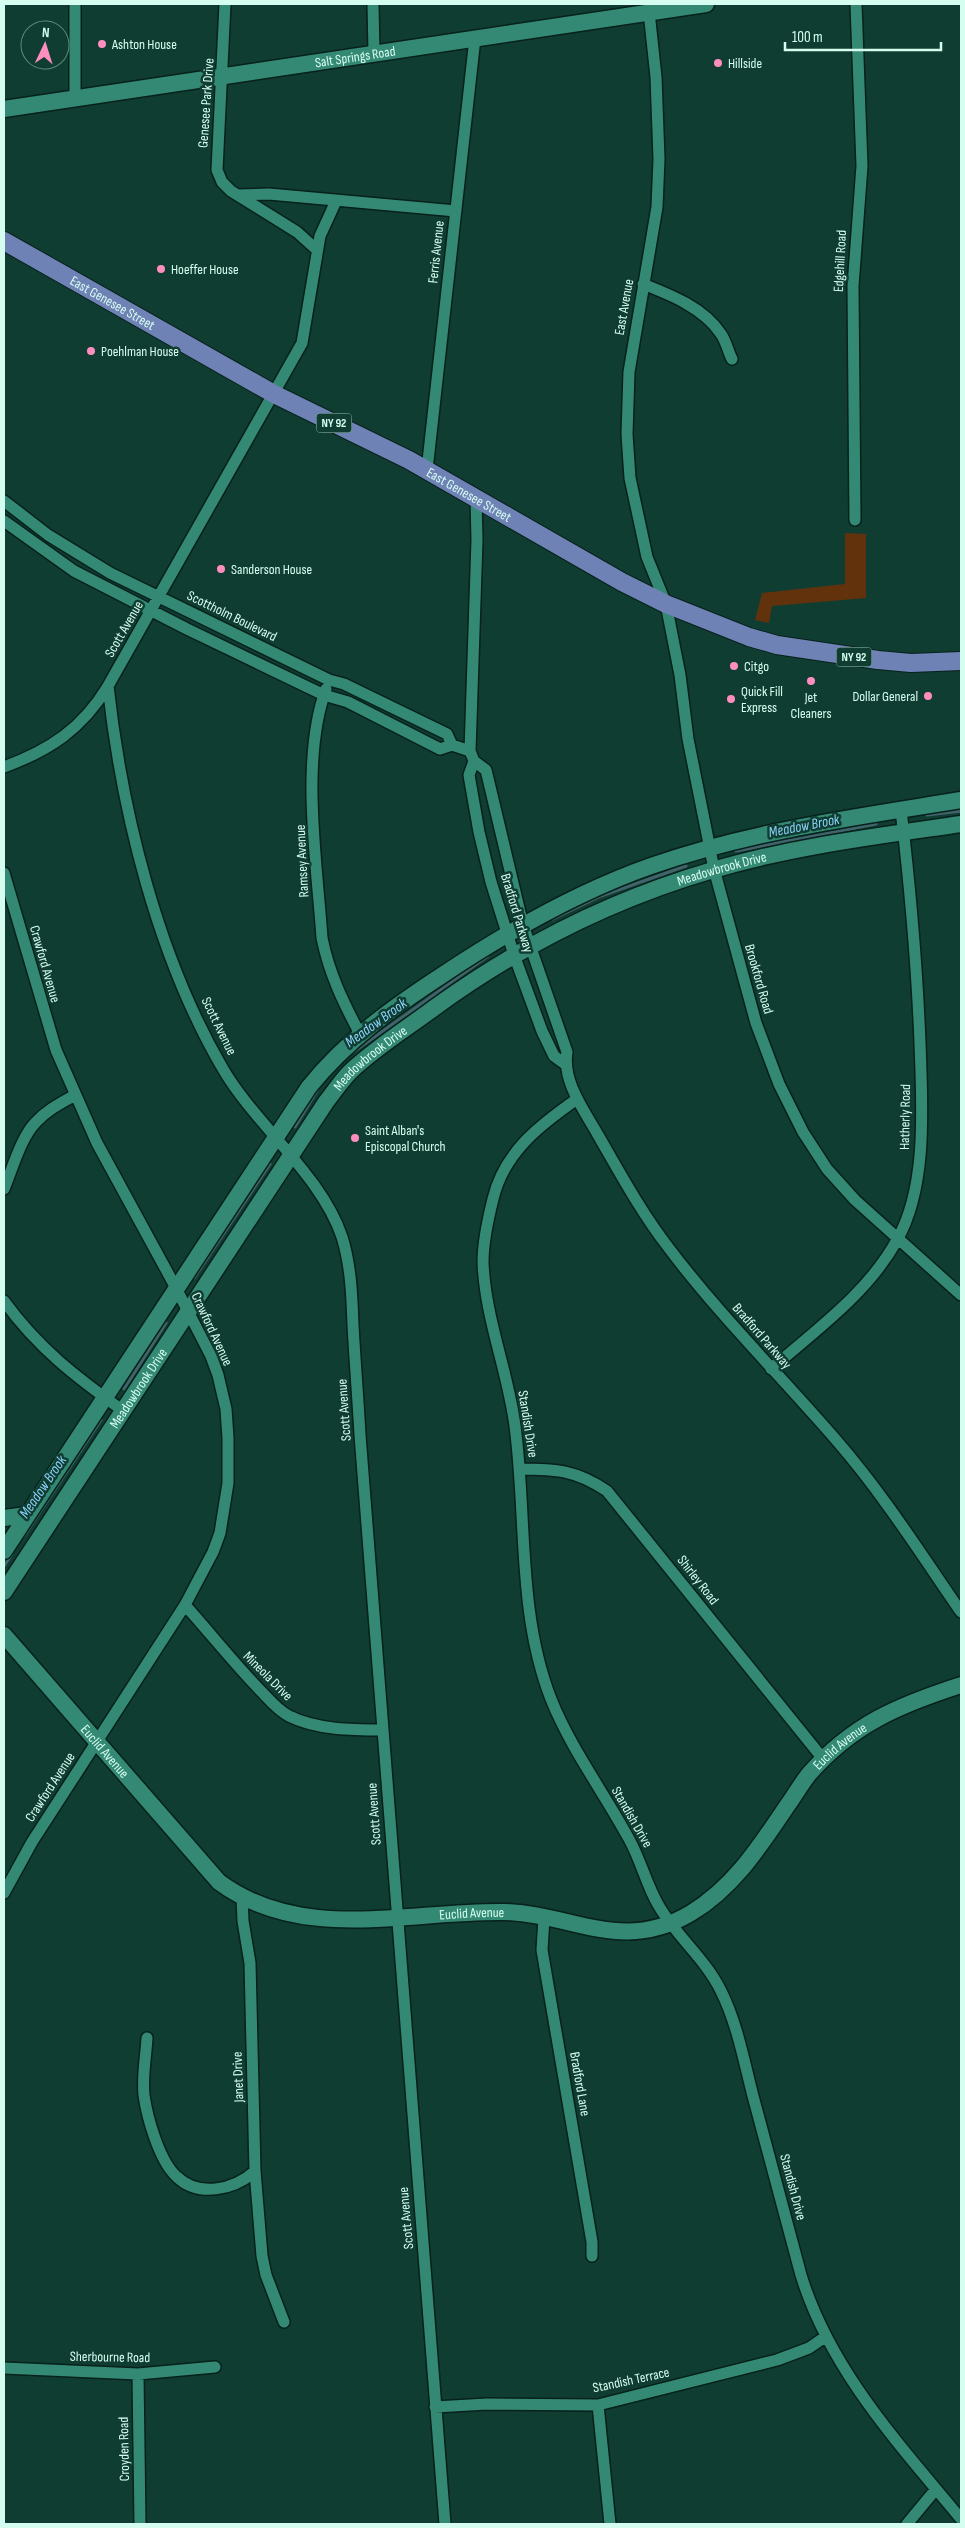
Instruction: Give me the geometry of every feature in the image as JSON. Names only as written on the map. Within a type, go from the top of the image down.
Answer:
[{"type":"main road","name":"East Genesee Street","points":[[4,241],[274,394],[427,470],[622,582],[666,604],[771,644],[911,663],[961,661]]},
{"type":"street","points":[[75,4],[75,97]]},
{"type":"street","name":"Genesee Park Drive","points":[[225,4],[217,170],[222,182],[238,195],[297,232],[317,250]]},
{"type":"street","points":[[373,4],[374,53]]},
{"type":"street","name":"Salt Springs Road","points":[[4,109],[706,4]]},
{"type":"street","name":"Edgehill Road","points":[[855,520],[853,286],[862,166],[856,4]]},
{"type":"street","name":"East Avenue","points":[[649,12],[656,77],[659,159],[657,207],[629,372],[627,434],[630,478],[647,557],[666,604]]},
{"type":"street","name":"Ferris Avenue","points":[[427,470],[475,38]]},
{"type":"street","points":[[238,195],[269,194],[456,212]]},
{"type":"street","points":[[274,394],[305,336],[317,250],[325,223],[336,200]]},
{"type":"street","points":[[643,284],[674,296],[707,318],[722,336],[732,359]]},
{"type":"street","name":"Scott Avenue","points":[[274,394],[108,686],[115,746],[131,826],[166,941],[193,1010],[223,1069],[328,1205],[342,1236],[349,1266],[397,1917],[445,2524]]},
{"type":"street","name":"Bradford Parkway","points":[[476,498],[477,540],[470,775],[479,832],[507,934],[542,1031],[554,1056],[565,1064]]},
{"type":"street","name":"Scottholm Boulevard","points":[[4,501],[48,535],[110,573],[329,680],[344,684],[446,734],[452,745],[472,756]]},
{"type":"street","name":"Scottholm Boulevard","points":[[4,521],[74,570],[152,610],[324,695],[348,702],[440,749],[452,745]]},
{"type":"street","name":"Brookford Road","points":[[666,604],[714,869],[756,1023],[779,1084],[803,1132],[832,1175],[855,1200],[961,1295]]},
{"type":"street","name":"Ramsey Avenue","points":[[329,680],[316,721],[312,759],[322,938],[327,964],[337,991],[360,1034]]},
{"type":"street","points":[[4,767],[32,757],[56,743],[87,718],[108,686]]},
{"type":"street","name":"Bradford Parkway","points":[[472,756],[486,770],[523,925],[567,1052],[565,1064],[578,1099],[632,1195],[667,1247],[747,1344],[838,1442],[872,1486],[961,1612]]},
{"type":"street","name":"Meadowbrook Drive","points":[[4,1551],[309,1087],[331,1060],[360,1034],[409,997],[507,934],[588,893],[649,866],[803,826],[961,800]]},
{"type":"street","name":"Hatherly Road","points":[[771,1369],[848,1301],[877,1272],[898,1239],[910,1208],[918,1169],[921,1104],[918,979],[901,810]]},
{"type":"street","name":"Meadowbrook Drive","points":[[4,1592],[326,1102],[349,1073],[373,1053],[470,982],[514,955],[596,913],[667,884],[714,869],[830,843],[961,824]]},
{"type":"street","name":"Crawford Avenue","points":[[4,873],[42,1008],[56,1050],[97,1143],[211,1356],[224,1400],[228,1438],[228,1483],[220,1532],[213,1552],[185,1606],[32,1842],[4,1893]]},
{"type":"street","points":[[4,1189],[28,1132],[35,1122],[52,1108],[75,1095]]},
{"type":"street","name":"Standish Drive","points":[[578,1099],[542,1123],[511,1156],[493,1195],[483,1262],[488,1304],[515,1423],[530,1615],[542,1670],[550,1698],[573,1748],[629,1839],[662,1912],[707,1967],[722,1993],[739,2042],[801,2275],[810,2304],[825,2337],[858,2390],[961,2518]]},
{"type":"street","points":[[4,1301],[24,1329],[55,1360],[122,1410]]},
{"type":"street","name":"Shirley Road","points":[[519,1469],[549,1469],[571,1472],[589,1479],[606,1491],[824,1760]]},
{"type":"street","points":[[4,1518],[27,1515]]},
{"type":"street","name":"Mineola Drive","points":[[185,1606],[228,1657],[276,1708],[290,1717],[317,1725],[348,1730],[383,1730]]},
{"type":"street","name":"Euclid Avenue","points":[[4,1635],[209,1872],[225,1886],[263,1907],[320,1920],[506,1912],[544,1918],[584,1928],[625,1932],[671,1923],[706,1903],[735,1877],[755,1852],[809,1775],[849,1737],[880,1715],[918,1699],[961,1685]]},
{"type":"street","name":"Janet Drive","points":[[242,1896],[243,1921],[250,1963],[255,2171],[262,2256],[266,2275],[284,2322]]},
{"type":"street","name":"Bradford Lane","points":[[544,1918],[542,1950],[592,2242],[592,2256]]},
{"type":"street","points":[[147,2038],[144,2092],[146,2105],[159,2148],[176,2176],[187,2184],[213,2190],[233,2186],[255,2171]]},
{"type":"street","name":"Standish Terrace","points":[[435,2407],[487,2404],[598,2405],[777,2360],[809,2348],[825,2337]]},
{"type":"street","name":"Sherbourne Road","points":[[4,2368],[138,2374],[215,2367]]},
{"type":"street","name":"Croyden Road","points":[[138,2374],[140,2524]]},
{"type":"street","points":[[598,2405],[610,2524]]},
{"type":"street","points":[[907,2524],[936,2488]]},
{"type":"shaded area","points":[[845,533],[866,534],[866,598],[772,606],[769,623],[755,620],[762,593],[845,584]]},
{"type":"waterway","name":"Meadow Brook","points":[[927,815],[961,811]]},
{"type":"waterway","name":"Meadow Brook","points":[[736,851],[876,824]]},
{"type":"waterway","name":"Meadow Brook","points":[[553,919],[601,896],[686,866]]},
{"type":"waterway","name":"Meadow Brook","points":[[352,1053],[488,956]]},
{"type":"waterway","name":"Meadow Brook","points":[[295,1127],[318,1089]]},
{"type":"waterway","name":"Meadow Brook","points":[[194,1278],[270,1164]]},
{"type":"waterway","name":"Meadow Brook","points":[[124,1389],[166,1323]]},
{"type":"waterway","name":"Meadow Brook","points":[[24,1536],[101,1420]]},
{"type":"waterway","name":"Meadow Brook","points":[[4,1566],[12,1554]]},
{"type":"place","name":"Ashton House","points":[[102,44]]},
{"type":"place","name":"Hillside","points":[[718,63]]},
{"type":"place","name":"Hoeffer House","points":[[161,269]]},
{"type":"place","name":"Poehlman House","points":[[91,351]]},
{"type":"place","name":"Sanderson House","points":[[221,569]]},
{"type":"place","name":"Citgo","points":[[734,666]]},
{"type":"place","name":"Jet Cleaners","points":[[811,681]]},
{"type":"place","name":"Dollar General","points":[[928,696]]},
{"type":"place","name":"Quick Fill Express","points":[[731,699]]},
{"type":"place","name":"Saint Alban's Episcopal Church","points":[[355,1138]]}]
